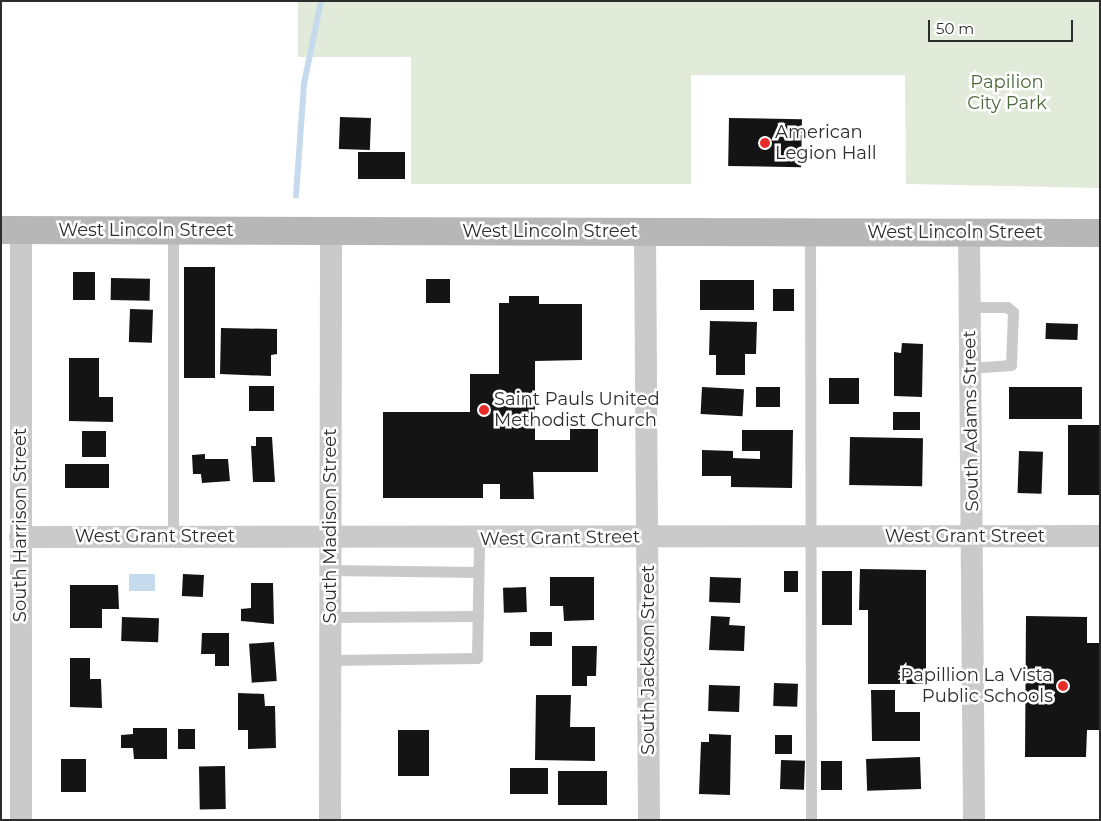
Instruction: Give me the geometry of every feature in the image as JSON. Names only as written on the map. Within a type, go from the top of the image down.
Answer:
[{"type":"street","name":"West Lincoln Street","points":[[11,230],[1100,233]]},
{"type":"street","name":"South Harrison Street","points":[[11,230],[20,538],[21,820]]},
{"type":"street","name":"South Jackson Street","points":[[645,231],[649,820]]},
{"type":"street","name":"South Madison Street","points":[[330,820],[331,232]]},
{"type":"street","name":"South Adams Street","points":[[969,232],[974,820]]},
{"type":"street","name":"West Grant Street","points":[[20,538],[330,536],[479,539],[1100,536]]},
{"type":"lane","points":[[173,231],[173,536]]},
{"type":"lane","points":[[810,232],[811,820]]},
{"type":"lane","points":[[970,307],[1007,307],[1013,312],[1011,365],[970,368]]},
{"type":"lane","points":[[330,660],[477,658],[479,539]]},
{"type":"lane","points":[[330,570],[478,572]]},
{"type":"lane","points":[[330,617],[478,616]]},
{"type":"green space","name":"Papilion City Park","points":[[298,1],[1100,1],[1100,188],[906,184],[905,75],[691,75],[691,184],[411,184],[411,57],[298,57]]},
{"type":"water","points":[[129,574],[155,574],[155,591],[129,591]]},
{"type":"building","points":[[340,117],[371,118],[370,150],[339,149]]},
{"type":"building","name":"American Legion Hall","points":[[729,118],[802,119],[801,167],[728,166]]},
{"type":"building","points":[[358,152],[405,152],[405,179],[358,179]]},
{"type":"building","points":[[184,267],[215,267],[215,378],[184,378]]},
{"type":"building","points":[[73,272],[95,272],[95,300],[73,300]]},
{"type":"building","points":[[111,278],[150,279],[150,301],[111,300]]},
{"type":"building","points":[[426,279],[450,279],[450,303],[426,303]]},
{"type":"building","points":[[700,280],[754,280],[754,310],[700,310]]},
{"type":"building","points":[[773,289],[794,289],[794,311],[773,311]]},
{"type":"building","points":[[509,296],[539,296],[539,304],[582,304],[582,360],[535,361],[535,440],[570,440],[570,429],[598,429],[598,472],[533,472],[534,499],[500,499],[500,484],[483,484],[483,498],[383,498],[383,412],[470,412],[470,374],[499,374],[499,303],[509,303]]},
{"type":"building","points":[[130,309],[153,310],[152,343],[129,342]]},
{"type":"building","points":[[710,321],[757,322],[756,354],[745,354],[745,375],[716,375],[716,355],[709,355]]},
{"type":"building","points":[[1046,323],[1078,324],[1077,340],[1045,339]]},
{"type":"building","points":[[221,328],[277,329],[277,354],[271,355],[271,376],[220,374]]},
{"type":"building","points":[[902,343],[923,344],[922,397],[894,396],[894,352],[901,353]]},
{"type":"building","points":[[69,358],[99,358],[99,397],[113,397],[113,422],[69,421]]},
{"type":"building","points":[[829,378],[859,378],[859,404],[829,404]]},
{"type":"building","points":[[249,386],[274,386],[274,411],[249,411]]},
{"type":"building","points":[[702,387],[744,389],[743,416],[701,414]]},
{"type":"building","points":[[756,387],[780,387],[780,407],[756,407]]},
{"type":"building","points":[[1009,387],[1082,387],[1082,419],[1009,419]]},
{"type":"building","points":[[893,412],[920,412],[920,430],[893,430]]},
{"type":"building","points":[[1068,425],[1100,425],[1100,495],[1068,495]]},
{"type":"building","points":[[742,430],[793,430],[792,488],[731,487],[731,476],[702,476],[702,450],[733,451],[733,458],[760,459],[760,451],[742,451]]},
{"type":"building","points":[[82,431],[106,431],[106,457],[82,457]]},
{"type":"building","points":[[256,437],[272,437],[275,482],[253,482],[251,446],[256,446]]},
{"type":"building","points":[[850,437],[923,438],[922,486],[849,485]]},
{"type":"building","points":[[1019,451],[1043,452],[1042,494],[1018,493]]},
{"type":"building","points":[[205,454],[205,459],[228,459],[230,481],[202,483],[201,474],[193,474],[192,455]]},
{"type":"building","points":[[65,464],[109,464],[109,488],[65,488]]},
{"type":"building","points":[[860,569],[926,570],[926,684],[868,684],[868,610],[859,610]]},
{"type":"building","points":[[784,571],[798,571],[798,592],[784,592]]},
{"type":"building","points":[[822,571],[852,571],[852,625],[822,625]]},
{"type":"building","points":[[183,574],[204,575],[203,597],[182,596]]},
{"type":"building","points":[[550,577],[594,577],[594,620],[564,621],[563,606],[550,606]]},
{"type":"building","points":[[710,577],[741,578],[740,603],[709,602]]},
{"type":"building","points":[[251,583],[273,583],[274,624],[241,621],[241,609],[251,608]]},
{"type":"building","points":[[70,585],[118,585],[119,609],[102,609],[102,628],[70,628]]},
{"type":"building","points":[[526,587],[527,612],[504,613],[503,588]]},
{"type":"building","points":[[711,616],[730,617],[729,625],[745,626],[744,651],[709,650]]},
{"type":"building","name":"Papillion La Vista Public Schools","points":[[1026,616],[1087,617],[1087,643],[1100,643],[1100,730],[1087,730],[1086,757],[1025,757]]},
{"type":"building","points":[[122,617],[159,618],[158,642],[121,641]]},
{"type":"building","points":[[530,632],[552,632],[552,646],[530,646]]},
{"type":"building","points":[[202,633],[229,633],[229,666],[215,666],[215,654],[201,654]]},
{"type":"building","points":[[274,642],[277,681],[252,683],[249,644]]},
{"type":"building","points":[[572,646],[597,646],[596,676],[587,676],[587,686],[572,686]]},
{"type":"building","points":[[70,658],[90,658],[90,679],[101,679],[102,708],[70,707]]},
{"type":"building","points":[[774,683],[798,684],[797,707],[773,706]]},
{"type":"building","points":[[709,685],[740,686],[739,712],[708,711]]},
{"type":"building","points":[[871,690],[895,690],[895,712],[920,712],[920,741],[872,741]]},
{"type":"building","points":[[238,693],[264,694],[265,706],[275,706],[276,748],[248,749],[248,730],[238,730]]},
{"type":"building","points":[[536,695],[571,695],[570,727],[595,727],[595,761],[535,760]]},
{"type":"building","points":[[133,728],[167,728],[167,759],[134,759],[133,748],[121,748],[121,735],[133,734]]},
{"type":"building","points":[[178,729],[195,729],[195,749],[178,749]]},
{"type":"building","points":[[398,730],[429,730],[429,776],[398,776]]},
{"type":"building","points":[[709,734],[731,735],[730,795],[699,794],[701,742],[709,742]]},
{"type":"building","points":[[775,735],[792,735],[792,754],[775,754]]},
{"type":"building","points":[[920,757],[921,789],[867,791],[866,759]]},
{"type":"building","points":[[61,759],[86,759],[86,792],[61,792]]},
{"type":"building","points":[[781,760],[805,761],[804,790],[780,789]]},
{"type":"building","points":[[821,761],[842,761],[842,790],[821,790]]},
{"type":"building","points":[[199,766],[225,766],[226,809],[200,809]]},
{"type":"building","points":[[510,768],[548,768],[548,794],[510,794]]},
{"type":"building","points":[[558,771],[607,771],[607,805],[558,805]]},
{"type":"waterway","points":[[296,196],[304,84],[321,1]]},
{"type":"place","name":"American Legion Hall","points":[[765,143]]},
{"type":"place","name":"Saint Pauls United Methodist Church","points":[[484,410]]},
{"type":"place","name":"Papillion La Vista Public Schools","points":[[1063,686]]}]
